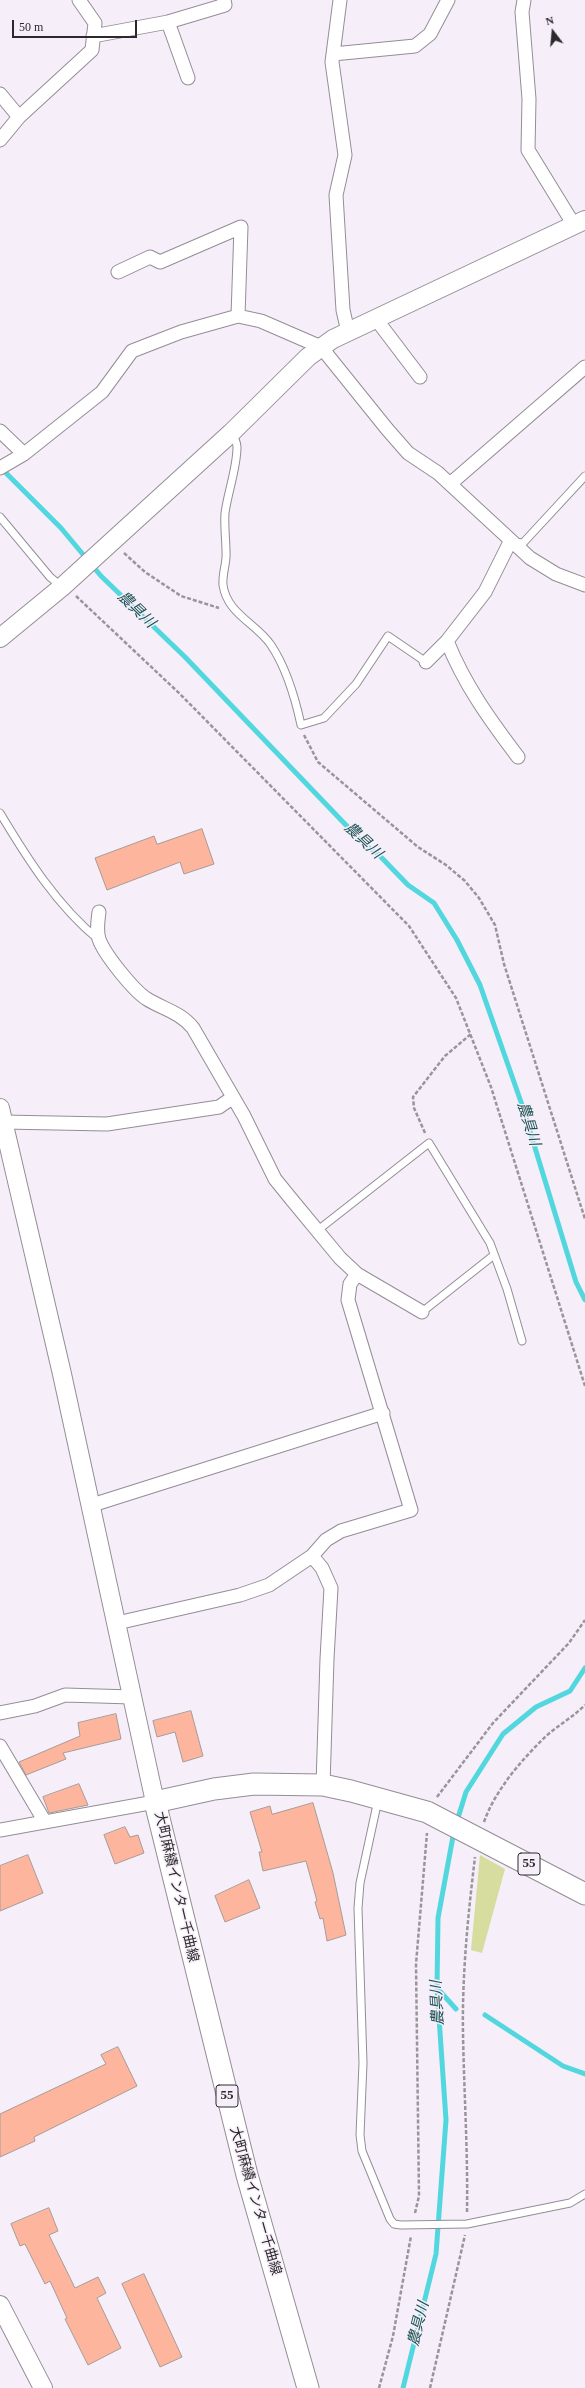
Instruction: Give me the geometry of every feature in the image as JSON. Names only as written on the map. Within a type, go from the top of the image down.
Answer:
[{"type":"main road","name":"大町麻績インター千曲線","points":[[308,2388],[246,2175],[155,1802],[214,1789],[254,1784],[323,1785],[378,1797],[430,1821],[476,1836],[585,1894]]},
{"type":"street","points":[[0,140],[19,117],[92,50],[95,22],[79,0]]},
{"type":"street","points":[[93,36],[168,22],[225,5],[224,0]]},
{"type":"street","points":[[340,0],[332,62],[345,155],[336,195],[343,310],[348,332]]},
{"type":"street","points":[[333,54],[415,46],[430,34],[448,0]]},
{"type":"street","points":[[0,638],[65,584],[231,433],[286,377],[321,348],[348,332],[580,223],[528,150],[529,99],[522,12],[524,0]]},
{"type":"street","points":[[168,22],[188,78]]},
{"type":"street","points":[[0,94],[19,117]]},
{"type":"street","points":[[118,272],[150,257],[160,262],[242,227],[238,316]]},
{"type":"street","points":[[0,468],[20,456],[102,392],[132,351],[181,332],[238,316],[260,321],[321,348],[408,453],[450,484],[510,542],[530,558],[556,574],[585,585]]},
{"type":"street","points":[[376,319],[420,377]]},
{"type":"street","points":[[450,484],[585,367]]},
{"type":"street","points":[[0,431],[20,456]]},
{"type":"street","points":[[426,662],[447,641],[485,592],[510,542]]},
{"type":"street","points":[[447,641],[457,667],[472,694],[518,757]]},
{"type":"street","points":[[99,912],[97,926],[99,940],[121,973],[137,991],[147,999],[172,1010],[187,1020],[244,1116],[275,1179],[340,1258],[357,1274],[422,1312]]},
{"type":"street","points":[[0,1830],[155,1802],[89,1506],[60,1367],[2,1115],[107,1124],[219,1107],[232,1098]]},
{"type":"street","points":[[116,1624],[240,1595],[269,1585],[312,1556],[326,1540],[341,1531],[411,1510],[348,1300],[350,1284],[357,1274]]},
{"type":"street","points":[[89,1506],[383,1413]]},
{"type":"street","points":[[312,1556],[322,1568],[331,1588],[326,1659],[323,1785]]},
{"type":"street","points":[[0,1713],[35,1706],[65,1695],[132,1697]]},
{"type":"street","points":[[0,1746],[45,1822]]},
{"type":"street","points":[[0,2305],[5,2328],[44,2388]]},
{"type":"lane","points":[[231,433],[237,446],[225,513],[224,536],[226,552],[223,574],[226,596],[237,614],[249,622],[271,644],[290,684],[301,724],[318,720],[329,713],[356,684],[388,636],[426,662]]},
{"type":"lane","points":[[510,542],[523,542],[585,476]]},
{"type":"lane","points":[[0,517],[50,576],[65,584]]},
{"type":"lane","points":[[0,813],[24,854],[69,911],[99,940]]},
{"type":"lane","points":[[318,1230],[429,1143],[490,1243],[507,1289],[522,1341]]},
{"type":"lane","points":[[422,1312],[494,1255]]},
{"type":"lane","points":[[378,1797],[360,1883],[358,1908],[363,2063],[360,2135],[362,2151],[390,2219],[394,2224],[416,2226],[465,2225],[570,2203],[585,2194]]},
{"type":"path","points":[[108,544],[145,572],[181,596],[237,614]]},
{"type":"path","points":[[65,584],[180,694],[409,926],[456,998],[491,1087],[585,1386]]},
{"type":"path","points":[[301,724],[306,742],[318,762],[404,836],[465,881],[479,898],[495,926],[504,964],[585,1219]]},
{"type":"path","points":[[429,1143],[414,1108],[412,1098],[445,1056],[471,1034]]},
{"type":"path","points":[[439,1794],[493,1722],[570,1643],[585,1620]]},
{"type":"path","points":[[430,2388],[465,2225],[468,2147],[463,2024],[466,1950],[476,1836],[490,1804],[516,1768],[542,1739],[585,1705]]},
{"type":"path","points":[[379,2388],[393,2336],[416,2226],[419,2196],[416,1964],[430,1821]]},
{"type":"green space","points":[[480,1855],[505,1869],[482,1953],[471,1950]]},
{"type":"building","points":[[202,829],[214,864],[184,874],[180,862],[107,890],[95,858],[154,836],[157,844]]},
{"type":"building","points":[[191,1711],[203,1756],[183,1762],[175,1732],[157,1737],[153,1721]]},
{"type":"building","points":[[116,1714],[121,1739],[63,1753],[66,1759],[26,1775],[19,1762],[80,1736],[78,1723]]},
{"type":"building","points":[[79,1784],[88,1805],[49,1813],[43,1797]]},
{"type":"building","points":[[313,1803],[333,1873],[346,1935],[327,1941],[323,1918],[320,1919],[315,1902],[317,1901],[306,1861],[263,1871],[259,1852],[262,1852],[250,1812],[270,1806],[272,1814]]},
{"type":"building","points":[[125,1827],[130,1837],[138,1835],[144,1853],[115,1864],[104,1835]]},
{"type":"building","points":[[28,1855],[43,1893],[0,1911],[0,1866]]},
{"type":"building","points":[[249,1880],[260,1908],[225,1922],[215,1896]]},
{"type":"building","points":[[118,2047],[137,2086],[34,2137],[35,2141],[0,2157],[0,2114],[106,2064],[101,2055]]},
{"type":"building","points":[[49,2208],[58,2231],[49,2235],[75,2288],[98,2277],[106,2293],[97,2298],[121,2348],[88,2365],[65,2319],[67,2318],[50,2281],[45,2284],[25,2244],[20,2246],[11,2224]]},
{"type":"building","points":[[144,2274],[182,2357],[160,2367],[122,2284]]},
{"type":"waterway","name":"農具川","points":[[1,468],[61,528],[101,576],[185,657],[366,846],[378,854],[408,885],[434,903],[457,940],[480,985],[521,1102],[576,1282],[585,1300]]},
{"type":"waterway","name":"農具川","points":[[457,1821],[466,1792],[503,1734],[536,1707],[570,1691],[585,1668]]},
{"type":"waterway","name":"農具川","points":[[403,2388],[436,2254],[446,2120],[437,1988],[438,1918],[454,1831]]},
{"type":"waterway","points":[[437,1988],[456,2009]]},
{"type":"waterway","points":[[485,2015],[563,2066],[585,2074]]}]
